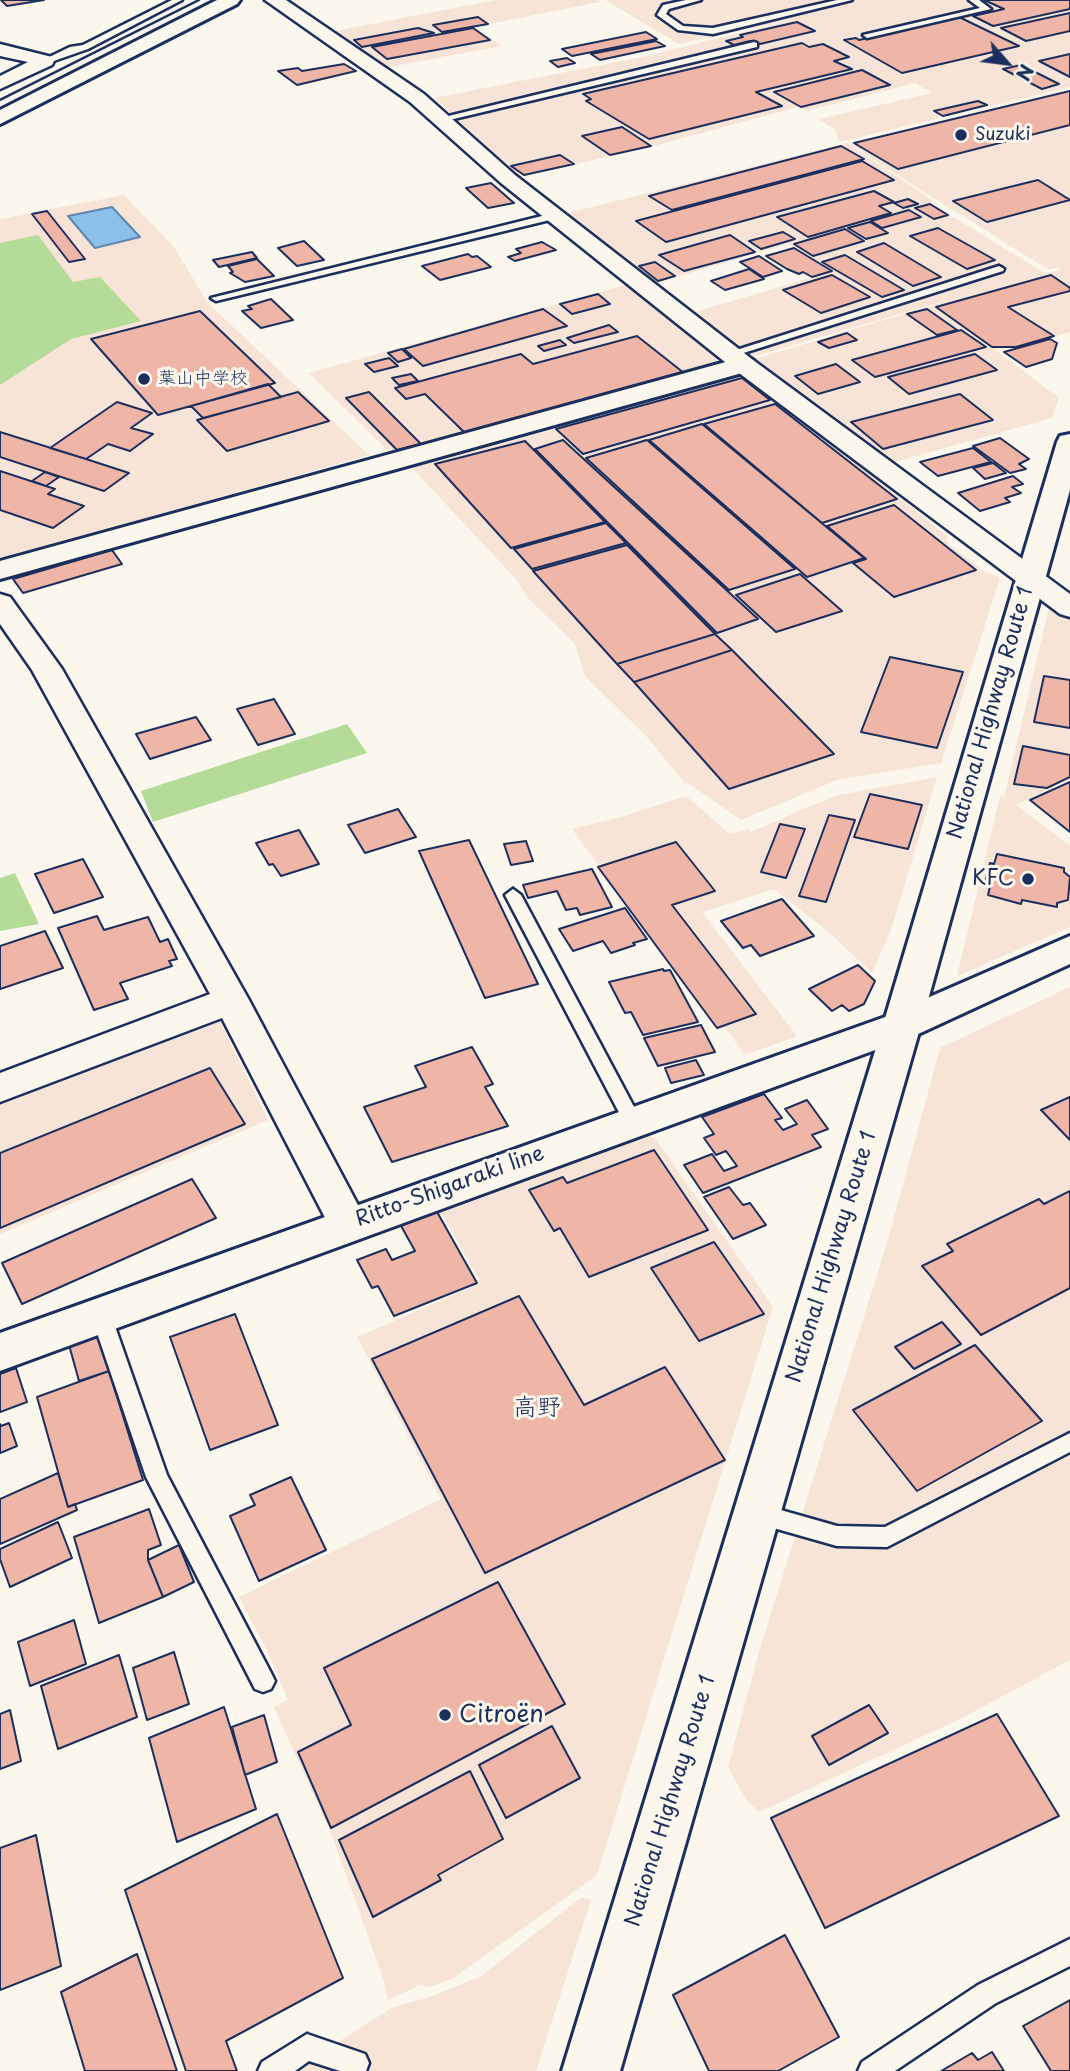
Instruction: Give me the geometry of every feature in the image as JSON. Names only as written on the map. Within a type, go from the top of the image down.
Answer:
[{"type":"main road","points":[[0,118],[230,0]]},
{"type":"main road","points":[[0,570],[737,360]]},
{"type":"main road","name":"National Highway Route 1","points":[[591,2071],[902,1025],[1070,442]]},
{"type":"main road","name":"Ritto-Shigaraki line","points":[[0,1352],[902,1025],[1070,949]]},
{"type":"street","points":[[274,0],[417,98],[508,179],[737,360],[1070,608]]},
{"type":"street","points":[[0,50],[45,61]]},
{"type":"street","points":[[0,83],[45,61]]},
{"type":"street","points":[[0,603],[47,669],[231,1000],[348,1224]]},
{"type":"street","points":[[0,1088],[231,1000]]},
{"type":"lane","points":[[45,61],[85,47],[178,0]]},
{"type":"lane","points":[[697,0],[666,7],[661,15],[681,28],[713,31],[849,0]]},
{"type":"lane","points":[[867,35],[987,9],[973,0]]},
{"type":"lane","points":[[442,119],[754,45]]},
{"type":"lane","points":[[216,298],[554,216]]},
{"type":"lane","points":[[737,360],[999,270]]},
{"type":"lane","points":[[513,895],[632,1122]]},
{"type":"lane","points":[[101,1315],[157,1477],[263,1681]]},
{"type":"lane","points":[[756,1513],[837,1536],[887,1537],[1070,1442]]},
{"type":"lane","points":[[871,2071],[987,1994],[1070,1952]]},
{"type":"lane","points":[[271,2071],[307,2047],[356,2063]]},
{"type":"shaded area","points":[[496,0],[600,2],[474,27],[502,46],[384,68],[330,32]]},
{"type":"shaded area","points":[[605,0],[1070,0],[1070,87],[839,142],[835,130],[819,119],[932,93],[915,83],[807,111],[798,107],[654,146],[520,177],[434,98],[647,56],[796,19],[679,44]]},
{"type":"shaded area","points":[[1070,90],[1070,332],[1015,348],[994,349],[1059,398],[1052,418],[891,463],[755,359],[983,290],[752,357],[692,313],[833,271],[787,244],[653,284],[564,214],[847,143],[933,201],[930,203],[1045,273],[1062,270],[1059,267],[1049,270],[849,143]]},
{"type":"shaded area","name":"葉山中学校","points":[[124,195],[174,247],[207,302],[369,455],[0,560],[0,219]]},
{"type":"shaded area","points":[[625,285],[719,357],[715,364],[559,413],[390,453],[309,373]]},
{"type":"shaded area","points":[[729,376],[755,380],[947,536],[948,543],[982,570],[1000,578],[941,763],[837,780],[741,820],[685,783],[647,737],[585,676],[575,644],[528,598],[517,580],[409,465],[553,430]]},
{"type":"shaded area","points":[[1049,608],[1059,609],[1070,617],[1070,779],[1016,805],[1070,846],[1070,927],[957,976],[1000,796],[1004,797]]},
{"type":"shaded area","points":[[937,777],[892,927],[872,973],[830,933],[774,889],[702,912],[797,1036],[745,1055],[725,1027],[717,1030],[572,829],[625,816],[686,796],[730,834],[748,829],[751,832],[834,796]]},
{"type":"shaded area","points":[[1070,987],[1070,1660],[958,1720],[759,1812],[746,1800],[728,1767],[760,1648],[887,1243],[940,1048]]},
{"type":"shaded area","points":[[218,1017],[268,1120],[0,1234],[0,1103]]},
{"type":"shaded area","points":[[640,1132],[655,1138],[773,1307],[597,1875],[452,1979],[429,1987],[420,1985],[388,2000],[383,1978],[332,1836],[274,1707],[288,1700],[267,1650],[239,1597],[441,1499],[357,1337],[481,1283],[439,1209]]},
{"type":"shaded area","points":[[582,1897],[591,1900],[536,2071],[293,2071],[393,2007],[430,1997],[481,1976]]},
{"type":"green space","points":[[38,235],[73,282],[100,277],[141,321],[71,339],[0,385],[0,243]]},
{"type":"green space","points":[[347,724],[367,753],[153,822],[141,791]]},
{"type":"green space","points":[[15,873],[39,924],[0,931],[0,878]]},
{"type":"water","points":[[112,207],[140,237],[95,248],[68,216]]},
{"type":"building","points":[[1,0],[44,0],[7,6]]},
{"type":"building","points":[[984,0],[1070,0],[1070,9],[993,26],[973,16],[1004,9]]},
{"type":"building","points":[[1070,13],[1070,31],[1026,41],[1001,28]]},
{"type":"building","points":[[478,17],[488,24],[442,32],[433,25]]},
{"type":"building","points":[[959,17],[1019,46],[902,73],[844,40],[859,40]]},
{"type":"building","points":[[797,22],[815,31],[760,44],[750,41],[734,45],[726,41],[743,37],[740,35]]},
{"type":"building","points":[[418,28],[434,33],[362,47],[354,40]]},
{"type":"building","points":[[473,28],[490,40],[387,59],[372,47]]},
{"type":"building","points":[[646,32],[657,39],[572,56],[562,49]]},
{"type":"building","points":[[656,41],[665,46],[600,60],[591,54]]},
{"type":"building","points":[[802,43],[809,47],[823,44],[849,57],[834,61],[852,69],[756,92],[782,106],[649,139],[586,101],[591,99],[583,94]]},
{"type":"building","points":[[1070,54],[1070,77],[1039,61]]},
{"type":"building","points":[[567,58],[575,63],[558,67],[550,61]]},
{"type":"building","points":[[344,64],[356,71],[297,85],[278,71],[298,68],[302,71]]},
{"type":"building","points":[[1021,65],[1059,84],[1042,89],[1003,69]]},
{"type":"building","points":[[862,70],[890,85],[801,107],[774,92]]},
{"type":"building","name":"Suzuki","points":[[1070,91],[1070,125],[898,169],[854,143]]},
{"type":"building","points":[[978,101],[987,105],[943,116],[934,111]]},
{"type":"building","points":[[622,127],[651,146],[610,155],[582,136]]},
{"type":"building","points":[[841,146],[864,159],[672,210],[649,196]]},
{"type":"building","points":[[560,155],[574,164],[524,175],[511,166]]},
{"type":"building","points":[[862,161],[894,180],[666,242],[636,221]]},
{"type":"building","points":[[1038,180],[1070,200],[987,222],[953,201]]},
{"type":"building","points":[[491,183],[514,203],[488,208],[466,188]]},
{"type":"building","points":[[874,191],[894,202],[879,206],[891,213],[808,237],[777,217]]},
{"type":"building","points":[[908,199],[918,204],[903,208],[894,203]]},
{"type":"building","points":[[930,204],[948,215],[934,219],[915,208]]},
{"type":"building","points":[[909,210],[921,217],[882,228],[871,221]]},
{"type":"building","points":[[47,211],[85,259],[69,262],[32,214]]},
{"type":"building","points":[[870,222],[888,233],[866,239],[848,228]]},
{"type":"building","points":[[938,228],[995,260],[967,269],[910,236]]},
{"type":"building","points":[[845,229],[864,241],[813,256],[794,244]]},
{"type":"building","points":[[783,232],[795,239],[761,249],[749,241]]},
{"type":"building","points":[[730,235],[755,252],[684,271],[659,255]]},
{"type":"building","points":[[304,241],[324,260],[297,266],[278,248]]},
{"type":"building","points":[[542,242],[556,250],[515,261],[508,257],[521,253],[516,249]]},
{"type":"building","points":[[884,243],[941,277],[913,286],[857,252]]},
{"type":"building","points":[[794,248],[832,271],[812,277],[787,269],[766,256]]},
{"type":"building","points":[[252,252],[257,258],[219,267],[213,260]]},
{"type":"building","points":[[468,254],[477,256],[491,267],[440,280],[422,266]]},
{"type":"building","points":[[845,255],[904,290],[882,297],[822,262]]},
{"type":"building","points":[[759,256],[782,271],[763,277],[740,262]]},
{"type":"building","points":[[257,259],[274,276],[245,282],[230,273],[233,272],[228,266]]},
{"type":"building","points":[[655,262],[675,276],[658,281],[639,266]]},
{"type":"building","points":[[749,269],[764,279],[725,290],[711,281]]},
{"type":"building","points":[[832,275],[870,297],[821,313],[783,290]]},
{"type":"building","points":[[1051,275],[1070,288],[1070,291],[1008,307],[1054,336],[1016,347],[992,347],[936,307]]},
{"type":"building","points":[[598,294],[610,304],[572,314],[560,304]]},
{"type":"building","points":[[271,299],[293,320],[261,328],[242,311],[252,309],[248,306]]},
{"type":"building","points":[[543,309],[567,326],[423,366],[404,349]]},
{"type":"building","points":[[927,309],[957,330],[937,335],[907,314]]},
{"type":"building","points":[[200,311],[275,383],[158,415],[91,339]]},
{"type":"building","points":[[609,325],[618,332],[574,343],[567,338]]},
{"type":"building","points":[[961,330],[986,347],[875,377],[852,360]]},
{"type":"building","points":[[847,333],[857,340],[829,348],[818,342]]},
{"type":"building","points":[[637,336],[684,373],[466,434],[425,394],[406,399],[395,388],[521,354],[533,364]]},
{"type":"building","points":[[1050,339],[1057,343],[1052,359],[1026,367],[1004,352]]},
{"type":"building","points":[[560,340],[566,345],[544,351],[538,346]]},
{"type":"building","points":[[402,349],[411,358],[398,362],[388,353]]},
{"type":"building","points":[[975,354],[997,370],[909,394],[888,377]]},
{"type":"building","points":[[389,358],[398,366],[374,372],[365,364]]},
{"type":"building","points":[[836,364],[860,382],[818,394],[795,376]]},
{"type":"building","points":[[411,374],[418,381],[399,385],[392,378]]},
{"type":"building","points":[[742,378],[770,400],[583,454],[556,429]]},
{"type":"building","points":[[268,384],[281,397],[203,418],[191,406]]},
{"type":"building","points":[[298,392],[329,421],[227,451],[197,420]]},
{"type":"building","points":[[369,392],[421,444],[397,450],[346,398]]},
{"type":"building","points":[[960,394],[993,420],[883,449],[851,422]]},
{"type":"building","points":[[117,402],[152,413],[131,428],[153,434],[130,451],[108,444],[86,459],[50,448]]},
{"type":"building","points":[[775,404],[897,499],[822,523],[704,424]]},
{"type":"building","points":[[702,424],[864,558],[807,577],[649,440]]},
{"type":"building","points":[[0,432],[129,473],[104,491],[0,457]]},
{"type":"building","points":[[1000,438],[1029,459],[1019,464],[1026,469],[1010,473],[973,446]]},
{"type":"building","points":[[563,440],[758,619],[717,633],[535,449]]},
{"type":"building","points":[[647,440],[795,569],[729,590],[586,458]]},
{"type":"building","points":[[525,441],[605,522],[511,548],[435,464]]},
{"type":"building","points":[[973,448],[991,462],[938,476],[920,462]]},
{"type":"building","points":[[993,463],[1006,473],[985,479],[973,468]]},
{"type":"building","points":[[0,471],[55,489],[48,494],[84,506],[53,528],[0,510]]},
{"type":"building","points":[[45,472],[59,477],[46,486],[32,481]]},
{"type":"building","points":[[1013,476],[1023,484],[1012,487],[1021,493],[1005,498],[1010,502],[980,511],[958,493]]},
{"type":"building","points":[[894,505],[976,570],[894,597],[853,563],[866,559],[827,526]]},
{"type":"building","points":[[606,523],[626,543],[532,569],[514,549]]},
{"type":"building","points":[[627,545],[715,634],[617,664],[533,571]]},
{"type":"building","points":[[112,550],[122,564],[23,593],[13,579]]},
{"type":"building","points":[[800,574],[842,611],[776,632],[736,595]]},
{"type":"building","points":[[715,634],[732,650],[634,682],[617,664]]},
{"type":"building","points":[[732,650],[834,754],[729,789],[634,682]]},
{"type":"building","points":[[890,657],[963,672],[937,748],[861,732]]},
{"type":"building","points":[[1044,676],[1070,680],[1070,728],[1034,722]]},
{"type":"building","points":[[274,699],[295,734],[258,745],[237,709]]},
{"type":"building","points":[[196,717],[211,740],[150,759],[136,734]]},
{"type":"building","points":[[1023,746],[1070,755],[1070,777],[1047,788],[1014,784]]},
{"type":"building","points":[[1070,782],[1070,832],[1030,800]]},
{"type":"building","points":[[870,794],[922,805],[908,849],[854,837]]},
{"type":"building","points":[[398,809],[416,837],[365,853],[348,825]]},
{"type":"building","points":[[829,815],[855,820],[826,902],[799,896]]},
{"type":"building","points":[[780,824],[805,829],[786,878],[761,872]]},
{"type":"building","points":[[299,830],[319,864],[281,876],[273,864],[269,865],[256,843]]},
{"type":"building","points":[[469,840],[538,984],[485,998],[419,851]]},
{"type":"building","points":[[526,841],[533,861],[511,865],[504,844]]},
{"type":"building","points":[[676,842],[715,891],[672,905],[756,1014],[717,1028],[598,867]]},
{"type":"building","name":"KFC","points":[[997,854],[1064,868],[1064,872],[1070,877],[1068,900],[1057,903],[1057,907],[1022,900],[1021,904],[988,895],[991,882],[985,882],[990,863],[994,864]]},
{"type":"building","points":[[83,859],[103,897],[54,913],[35,874]]},
{"type":"building","points":[[592,869],[612,907],[580,915],[577,908],[566,910],[557,891],[528,898],[523,885]]},
{"type":"building","points":[[782,899],[814,936],[760,956],[751,945],[743,948],[721,921]]},
{"type":"building","points":[[625,908],[647,939],[611,953],[603,941],[573,951],[559,929]]},
{"type":"building","points":[[97,916],[104,930],[148,917],[160,942],[168,939],[177,959],[169,961],[172,966],[120,983],[128,999],[94,1010],[58,928]]},
{"type":"building","points":[[45,931],[63,968],[0,989],[0,946]]},
{"type":"building","points":[[858,965],[875,981],[864,1004],[849,1011],[842,1005],[832,1011],[809,989]]},
{"type":"building","points":[[663,969],[670,970],[698,1022],[643,1035],[631,1012],[625,1013],[609,982]]},
{"type":"building","points":[[701,1025],[715,1052],[658,1066],[644,1038]]},
{"type":"building","points":[[472,1047],[493,1084],[485,1087],[508,1126],[392,1162],[364,1107],[426,1087],[415,1066]]},
{"type":"building","points":[[696,1060],[704,1075],[671,1083],[665,1068]]},
{"type":"building","points":[[210,1068],[245,1124],[0,1228],[0,1153]]},
{"type":"building","points":[[764,1094],[782,1118],[775,1120],[783,1130],[797,1124],[785,1109],[807,1100],[828,1129],[812,1135],[821,1147],[703,1193],[684,1165],[712,1154],[724,1171],[737,1166],[726,1151],[716,1155],[704,1138],[714,1134],[702,1117]]},
{"type":"building","points":[[1070,1097],[1070,1140],[1041,1110]]},
{"type":"building","points":[[654,1150],[708,1230],[589,1277],[560,1228],[554,1231],[529,1190],[563,1177],[567,1183]]},
{"type":"building","points":[[192,1179],[216,1218],[22,1304],[2,1263]]},
{"type":"building","points":[[729,1187],[743,1205],[750,1203],[766,1225],[733,1239],[704,1197]]},
{"type":"building","points":[[1070,1191],[1070,1288],[981,1335],[922,1266],[953,1251],[947,1244],[1039,1199],[1044,1204]]},
{"type":"building","points":[[436,1210],[477,1283],[394,1316],[378,1286],[372,1288],[357,1260],[386,1249],[392,1260],[415,1251],[400,1224]]},
{"type":"building","points":[[714,1242],[764,1314],[699,1341],[651,1268]]},
{"type":"building","points":[[519,1296],[584,1405],[665,1367],[725,1460],[485,1573],[372,1359]]},
{"type":"building","points":[[235,1314],[278,1425],[210,1450],[170,1337]]},
{"type":"building","points":[[942,1322],[961,1344],[914,1369],[895,1347]]},
{"type":"building","points":[[98,1335],[109,1371],[79,1381],[69,1345]]},
{"type":"building","points":[[975,1345],[1042,1421],[917,1491],[853,1410]]},
{"type":"building","points":[[16,1368],[27,1402],[0,1412],[0,1374]]},
{"type":"building","points":[[109,1371],[143,1480],[68,1507],[37,1397]]},
{"type":"building","points":[[9,1423],[17,1446],[0,1453],[0,1424]]},
{"type":"building","points":[[58,1473],[68,1507],[75,1504],[77,1510],[0,1544],[0,1499]]},
{"type":"building","points":[[291,1477],[326,1550],[259,1581],[230,1516],[255,1505],[250,1495]]},
{"type":"building","points":[[149,1509],[161,1545],[148,1550],[148,1560],[163,1597],[99,1623],[74,1537]]},
{"type":"building","points":[[58,1522],[72,1558],[10,1587],[0,1559],[0,1549]]},
{"type":"building","points":[[179,1545],[194,1582],[163,1597],[148,1560]]},
{"type":"building","name":"Citroën","points":[[498,1582],[565,1704],[331,1828],[298,1752],[351,1725],[324,1668]]},
{"type":"building","points":[[74,1620],[86,1664],[30,1686],[18,1642]]},
{"type":"building","points":[[174,1652],[189,1704],[147,1720],[133,1668]]},
{"type":"building","points":[[119,1655],[137,1717],[58,1749],[41,1686]]},
{"type":"building","points":[[869,1705],[888,1733],[829,1765],[812,1736]]},
{"type":"building","points":[[224,1707],[256,1809],[177,1842],[149,1738]]},
{"type":"building","points":[[10,1710],[21,1761],[0,1769],[0,1714]]},
{"type":"building","points":[[997,1714],[1059,1816],[825,1928],[771,1818]]},
{"type":"building","points":[[264,1715],[277,1762],[245,1775],[232,1727]]},
{"type":"building","points":[[552,1726],[580,1778],[506,1818],[479,1765]]},
{"type":"building","points":[[470,1771],[503,1839],[438,1875],[441,1880],[373,1917],[339,1840]]},
{"type":"building","points":[[277,1814],[343,1978],[226,2041],[237,2071],[186,2071],[125,1890]]},
{"type":"building","points":[[36,1835],[61,1966],[0,1990],[0,1848]]},
{"type":"building","points":[[785,1935],[839,2037],[778,2071],[709,2071],[673,1995]]},
{"type":"building","points":[[137,1954],[177,2071],[85,2071],[61,1992]]},
{"type":"building","points":[[1070,2000],[1070,2071],[1051,2071],[1023,2026]]},
{"type":"building","points":[[992,2052],[1004,2071],[941,2071],[972,2053],[978,2060]]},
{"type":"railway","points":[[0,100],[199,0]]},
{"type":"place","name":"Suzuki","points":[[961,135]]},
{"type":"place","name":"葉山中学校","points":[[144,379]]},
{"type":"place","name":"KFC","points":[[1028,879]]},
{"type":"place","name":"Citroën","points":[[445,1715]]},
{"type":"district","name":"高野","points":[[537,1408]]}]
